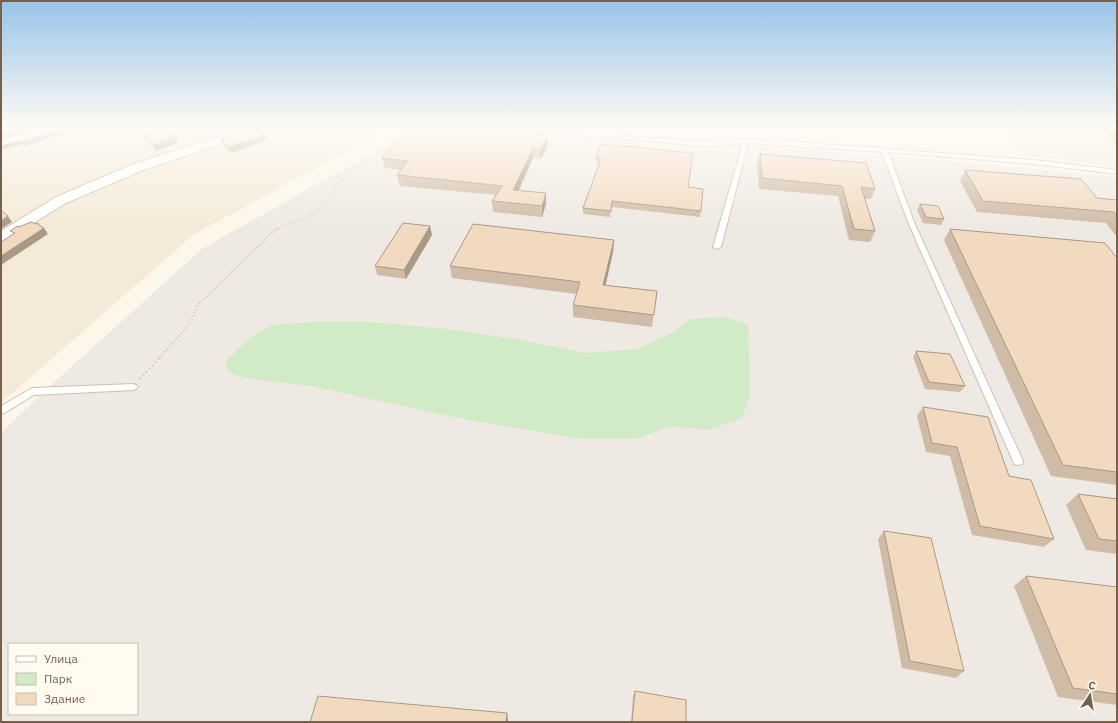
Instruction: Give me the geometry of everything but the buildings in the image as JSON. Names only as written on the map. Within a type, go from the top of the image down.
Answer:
[{"type":"street","points":[[1,236],[61,200],[157,161]]},
{"type":"lane","points":[[717,247],[741,161]]},
{"type":"lane","points":[[889,161],[912,222],[1018,461]]},
{"type":"lane","points":[[1020,161],[1117,172]]},
{"type":"lane","points":[[1,411],[32,392],[133,387]]},
{"type":"path","points":[[133,387],[189,325],[198,305],[270,234],[276,229],[316,213],[348,173],[368,161]]},
{"type":"shaded area","points":[[1,161],[330,161],[193,235],[1,403]]},
{"type":"shaded area","points":[[359,161],[947,161],[1117,177],[1117,722],[1,722],[1,433],[51,385],[203,248]]},
{"type":"shaded area","points":[[1069,161],[1117,161],[1117,166]]},
{"type":"green space","points":[[725,317],[748,324],[750,395],[742,418],[708,430],[671,426],[636,439],[581,439],[458,418],[311,386],[250,379],[229,373],[226,361],[250,338],[273,325],[324,321],[373,322],[447,329],[515,339],[586,353],[637,349],[672,333],[690,319]]}]
